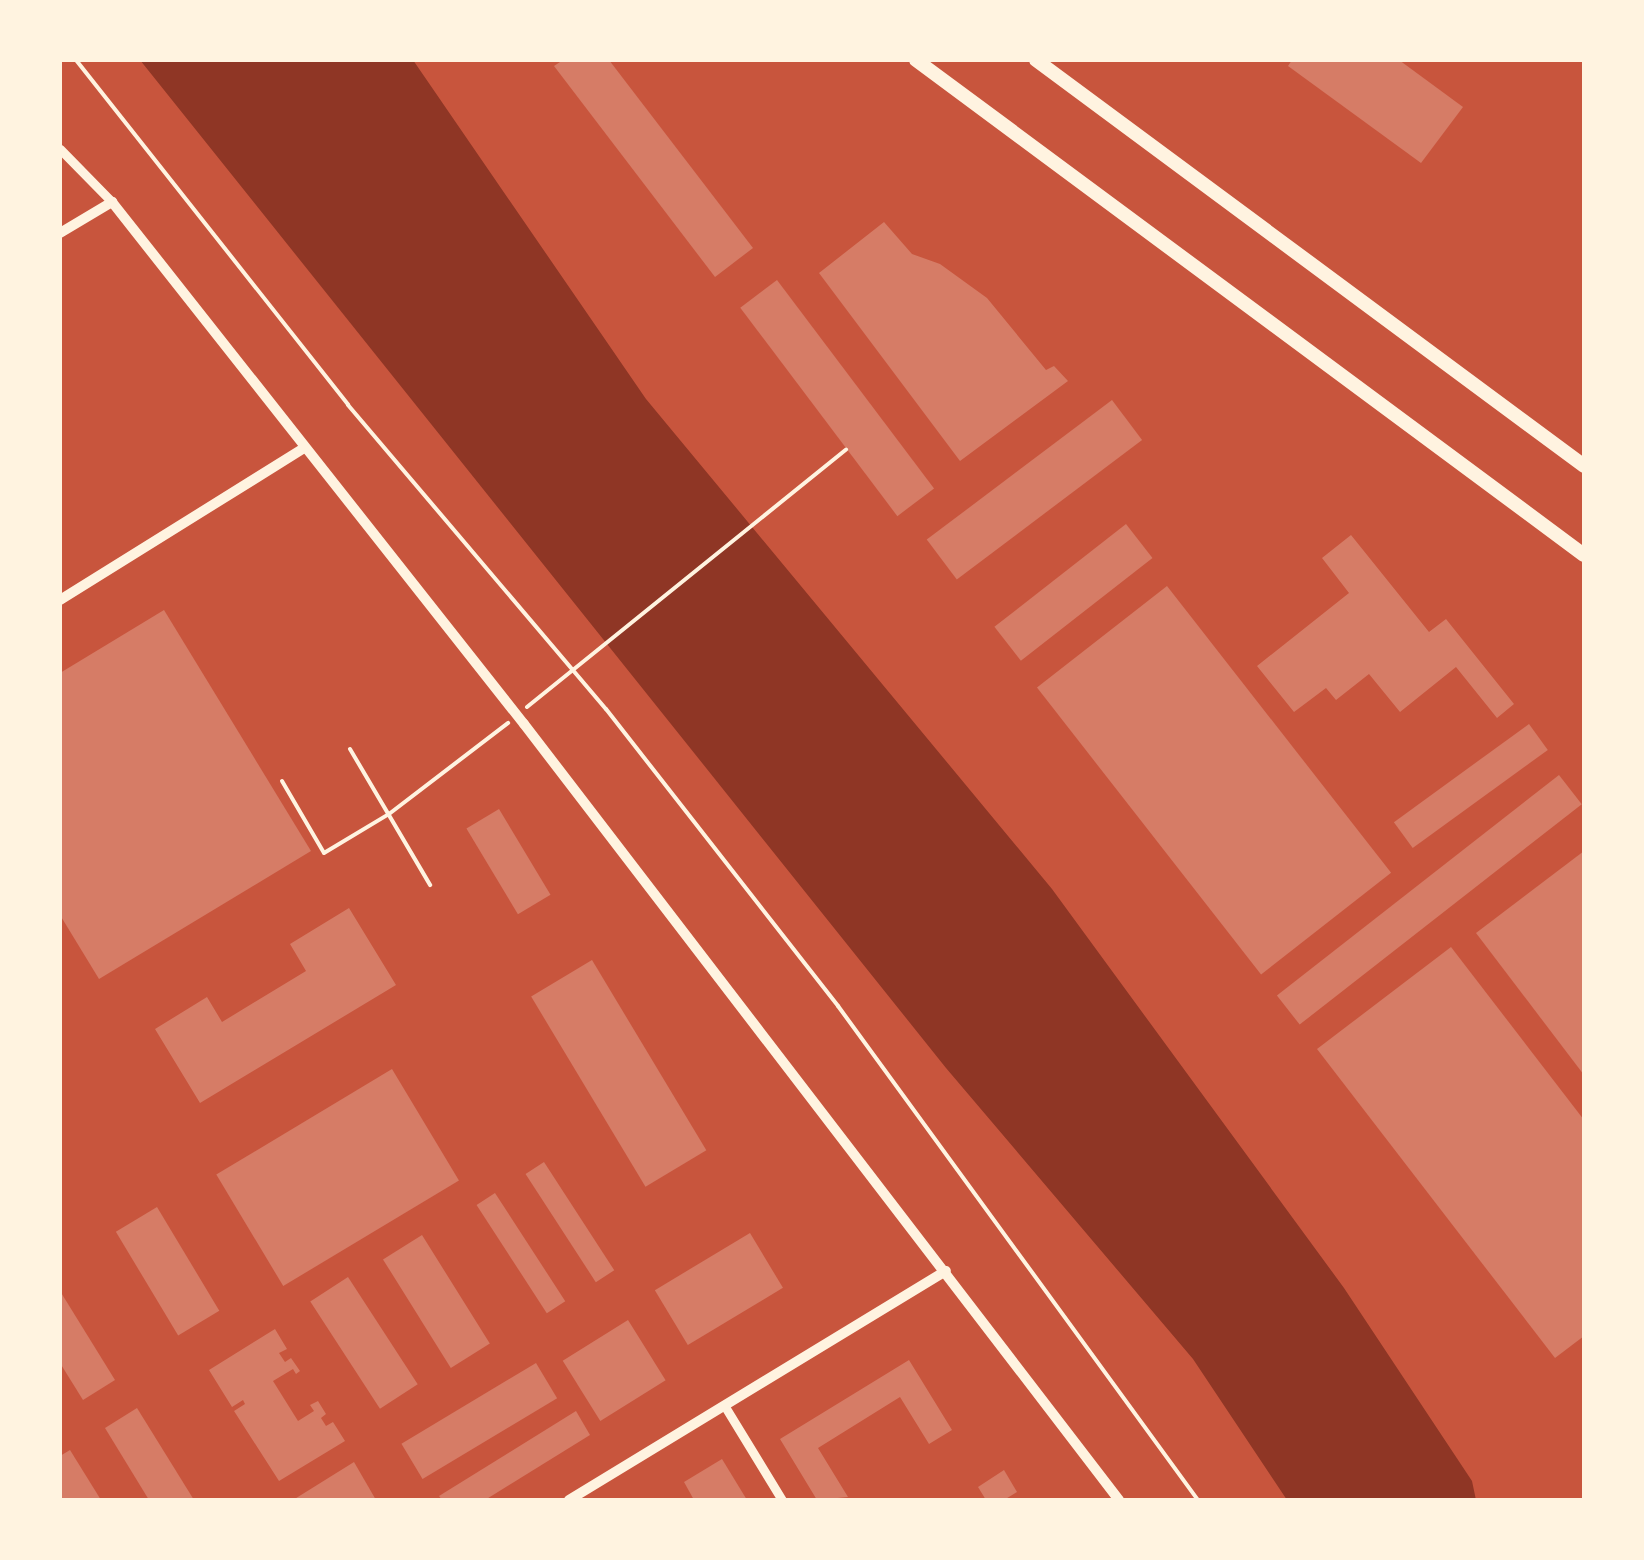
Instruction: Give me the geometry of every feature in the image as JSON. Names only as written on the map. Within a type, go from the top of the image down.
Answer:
[{"type":"main road","points":[[916,60],[1584,556]]},
{"type":"main road","points":[[1036,60],[1584,466]]},
{"type":"street","points":[[60,149],[112,202],[524,724],[1119,1500]]},
{"type":"street","points":[[60,233],[112,202]]},
{"type":"street","points":[[60,600],[304,448]]},
{"type":"street","points":[[568,1500],[946,1272]]},
{"type":"street","points":[[724,1406],[782,1500]]},
{"type":"path","points":[[76,60],[348,405],[606,710],[789,944],[1198,1500]]},
{"type":"path","points":[[526,708],[846,450]]},
{"type":"path","points":[[282,781],[324,853],[389,814],[511,720]]},
{"type":"path","points":[[350,749],[430,885]]},
{"type":"shaded area","points":[[140,60],[413,60],[646,399],[1052,889],[1344,1288],[1472,1481],[1476,1500],[1287,1500],[1193,1359],[946,1068]]},
{"type":"building","points":[[563,60],[609,60],[753,248],[715,277],[554,66]]},
{"type":"building","points":[[1292,60],[1399,60],[1463,107],[1421,163],[1288,66]]},
{"type":"building","points":[[884,222],[912,254],[940,264],[987,298],[1046,370],[1054,366],[1068,381],[960,461],[819,273]]},
{"type":"building","points":[[777,280],[934,488],[897,516],[740,308]]},
{"type":"building","points":[[1112,400],[1142,440],[957,580],[927,540]]},
{"type":"building","points":[[1126,524],[1152,558],[1021,661],[994,627]]},
{"type":"building","points":[[1351,535],[1429,632],[1446,619],[1514,704],[1497,718],[1456,667],[1400,712],[1369,674],[1336,700],[1326,688],[1294,712],[1257,666],[1349,593],[1322,558]]},
{"type":"building","points":[[1167,586],[1391,873],[1261,974],[1037,688]]},
{"type":"building","points":[[164,610],[311,851],[99,979],[60,915],[60,673]]},
{"type":"building","points":[[1529,724],[1548,750],[1413,848],[1394,822]]},
{"type":"building","points":[[1559,775],[1582,804],[1300,1025],[1277,995]]},
{"type":"building","points":[[499,809],[551,895],[518,914],[466,829]]},
{"type":"building","points":[[1584,851],[1584,1075],[1476,933]]},
{"type":"building","points":[[349,908],[396,985],[200,1103],[155,1029],[207,997],[222,1022],[306,971],[290,944]]},
{"type":"building","points":[[1451,947],[1584,1120],[1584,1336],[1555,1358],[1317,1049]]},
{"type":"building","points":[[592,960],[706,1150],[645,1187],[531,997]]},
{"type":"building","points":[[392,1069],[459,1180],[283,1286],[216,1175]]},
{"type":"building","points":[[544,1162],[614,1270],[596,1282],[526,1174]]},
{"type":"building","points":[[495,1193],[565,1301],[547,1313],[477,1205]]},
{"type":"building","points":[[157,1207],[219,1311],[178,1335],[116,1232]]},
{"type":"building","points":[[750,1233],[783,1288],[688,1345],[655,1290]]},
{"type":"building","points":[[422,1235],[490,1344],[451,1368],[383,1259]]},
{"type":"building","points":[[348,1277],[418,1384],[380,1409],[310,1302]]},
{"type":"building","points":[[60,1291],[115,1380],[83,1400],[60,1363]]},
{"type":"building","points":[[628,1320],[666,1380],[600,1421],[563,1361]]},
{"type":"building","points":[[275,1329],[287,1349],[279,1353],[285,1362],[291,1358],[300,1371],[296,1374],[293,1369],[273,1381],[298,1421],[314,1411],[310,1405],[318,1401],[326,1414],[321,1418],[326,1426],[333,1422],[345,1441],[279,1481],[234,1411],[245,1404],[243,1400],[232,1407],[209,1370]]},
{"type":"building","points":[[909,1360],[952,1430],[929,1444],[900,1397],[818,1448],[848,1497],[817,1500],[780,1439]]},
{"type":"building","points":[[536,1363],[557,1398],[423,1479],[401,1444]]},
{"type":"building","points":[[137,1408],[194,1500],[149,1500],[105,1428]]},
{"type":"building","points":[[576,1411],[590,1435],[485,1500],[442,1500],[439,1496]]},
{"type":"building","points":[[70,1450],[101,1500],[60,1500],[60,1456]]},
{"type":"building","points":[[722,1459],[747,1500],[694,1500],[684,1482]]},
{"type":"building","points":[[354,1462],[376,1500],[293,1500]]},
{"type":"building","points":[[1004,1470],[1017,1492],[1004,1500],[986,1500],[978,1487]]}]
